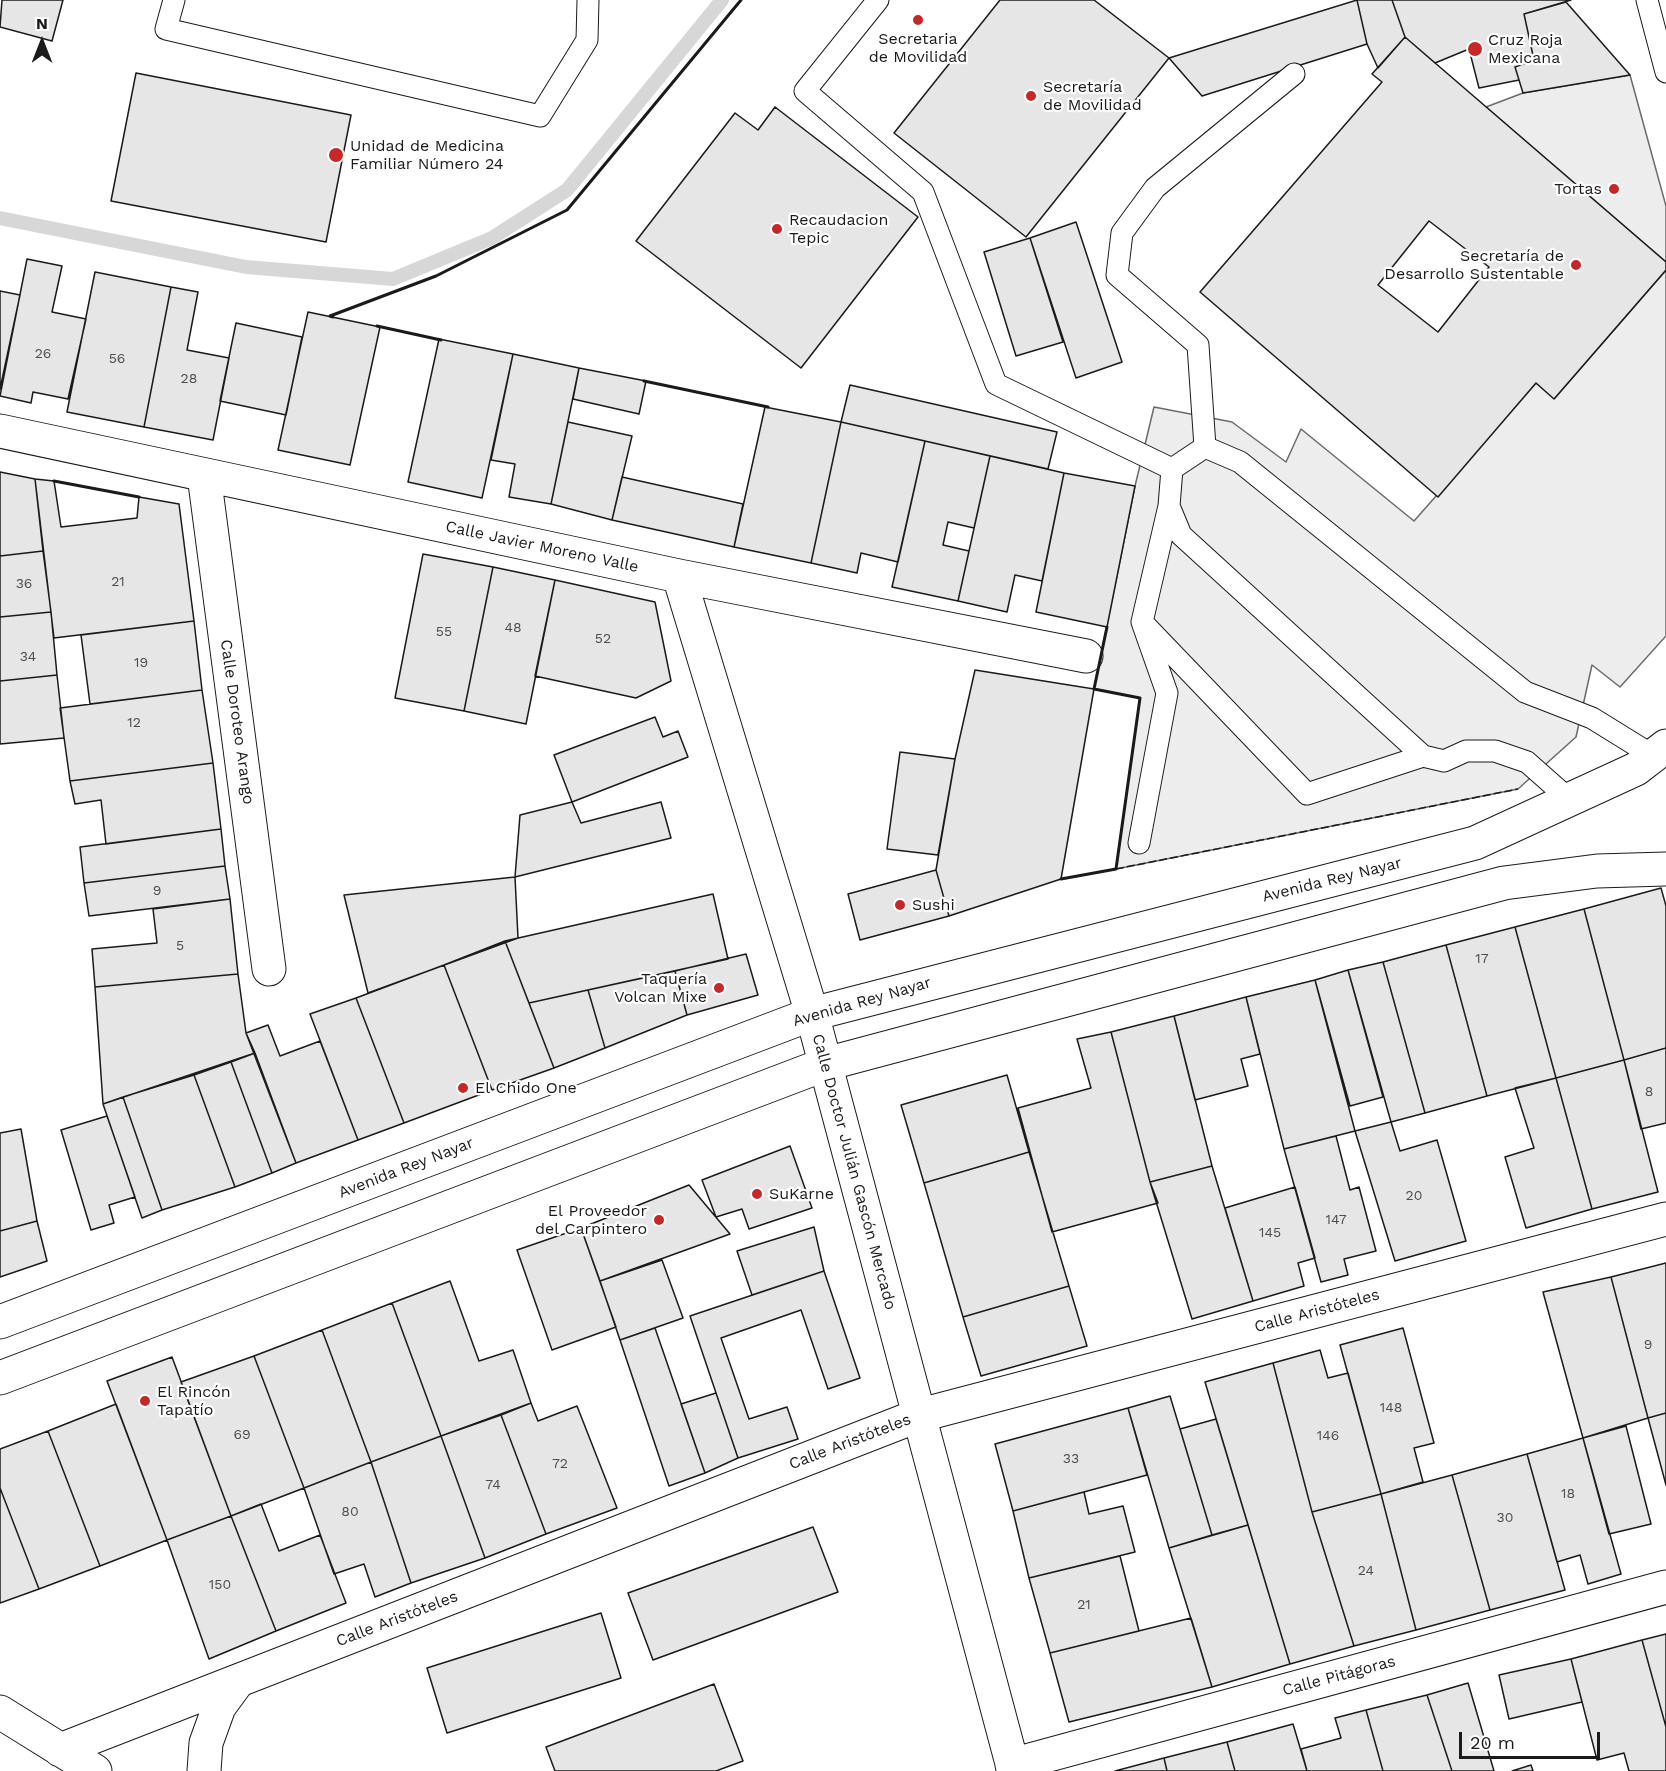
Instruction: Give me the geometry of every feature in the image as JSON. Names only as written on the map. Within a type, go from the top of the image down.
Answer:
[{"type":"street","name":"Calle Javier Moreno Valle","points":[[0,431],[679,576],[1086,656]]},
{"type":"street","name":"Calle Doroteo Arango","points":[[204,476],[269,969]]},
{"type":"street","name":"Calle Doctor Julián Gascón Mercado","points":[[679,576],[812,1014],[917,1416],[1013,1768]]},
{"type":"street","name":"Avenida Rey Nayar","points":[[0,1322],[812,1014],[1475,843],[1636,769],[1661,752]]},
{"type":"street","points":[[0,1378],[826,1064],[1504,884],[1598,871],[1666,869]]},
{"type":"street","name":"Calle Aristóteles","points":[[60,1750],[917,1416],[1666,1219]]},
{"type":"street","name":"Calle Pitágoras","points":[[1013,1768],[1666,1587]]},
{"type":"street","points":[[204,1771],[206,1743],[219,1707],[238,1681]]},
{"type":"street","points":[[0,1712],[95,1771]]},
{"type":"lane","points":[[174,0],[166,29],[540,116],[587,40],[588,0]]},
{"type":"lane","points":[[878,0],[805,91],[923,192],[996,384],[1172,469]]},
{"type":"lane","points":[[1647,0],[1666,72]]},
{"type":"lane","points":[[1204,447],[1198,345],[1117,275],[1122,233],[1155,188],[1294,74]]},
{"type":"lane","points":[[1172,469],[1204,447]]},
{"type":"lane","points":[[1204,447],[1240,462],[1525,692],[1592,718],[1661,752]]},
{"type":"lane","points":[[1139,843],[1167,693],[1142,622],[1169,506],[1172,469]]},
{"type":"lane","points":[[1169,506],[1181,535],[1423,756],[1444,761],[1466,751],[1495,751],[1527,762],[1570,800]]},
{"type":"lane","points":[[1142,622],[1307,794],[1423,756]]},
{"type":"shaded area","points":[[1630,75],[1666,206],[1666,262],[1486,107],[1523,93]]},
{"type":"shaded area","points":[[1666,270],[1666,636],[1620,687],[1592,665],[1576,737],[1518,789],[1116,869],[1140,698],[1094,689],[1135,486],[1154,407],[1232,422],[1286,462],[1301,429],[1414,521],[1536,383],[1555,398]]},
{"type":"building","points":[[2,0],[63,0],[52,41],[0,27]]},
{"type":"building","name":"Secretaría de Movilidad","points":[[1000,0],[1094,0],[1169,58],[1026,237],[894,133]]},
{"type":"building","points":[[1357,0],[1392,0],[1405,37],[1378,68],[1367,44]]},
{"type":"building","points":[[1357,0],[1367,44],[1202,96],[1169,58]]},
{"type":"building","name":"Cruz Roja Mexicana","points":[[1392,0],[1571,0],[1524,14],[1534,60],[1515,67],[1519,80],[1479,88],[1469,49],[1435,63],[1405,37]]},
{"type":"building","points":[[1566,2],[1630,75],[1523,93],[1515,67],[1534,60],[1524,14]]},
{"type":"building","name":"Secretaría de Desarrollo Sustentable","points":[[1405,37],[1666,262],[1666,270],[1554,399],[1536,383],[1438,497],[1200,292],[1382,82],[1372,74]],"holes":[[[1429,221],[1489,267],[1438,332],[1378,285]]]},
{"type":"building","points":[[136,73],[351,115],[326,242],[111,201]]},
{"type":"building","name":"Recaudacion Tepic","points":[[775,107],[918,217],[801,368],[636,241],[735,113],[758,130]]},
{"type":"building","points":[[1076,222],[1122,362],[1076,378],[1030,238]]},
{"type":"building","points":[[1030,238],[1063,342],[1016,356],[984,252]]},
{"type":"building","points":[[27,259],[62,266],[52,312],[86,319],[68,399],[33,392],[31,403],[0,396]]},
{"type":"building","points":[[95,272],[171,287],[144,427],[67,412]]},
{"type":"building","points":[[171,287],[198,292],[187,350],[229,358],[213,440],[144,427]]},
{"type":"building","points":[[0,291],[20,295],[0,389]]},
{"type":"building","points":[[308,312],[380,327],[350,465],[278,450]]},
{"type":"building","points":[[236,323],[302,337],[286,415],[220,401]]},
{"type":"building","points":[[439,339],[513,354],[482,498],[408,482]]},
{"type":"building","points":[[513,354],[579,368],[551,504],[509,497],[515,464],[491,460]]},
{"type":"building","points":[[579,368],[646,381],[639,414],[573,399]]},
{"type":"building","points":[[850,385],[1057,432],[1048,469],[841,422]]},
{"type":"building","points":[[765,407],[841,422],[811,563],[734,547]]},
{"type":"building","points":[[568,422],[632,436],[612,520],[551,504]]},
{"type":"building","points":[[841,422],[925,441],[898,562],[861,553],[857,573],[811,563]]},
{"type":"building","points":[[925,441],[990,456],[974,528],[948,522],[943,545],[969,551],[958,601],[892,587]]},
{"type":"building","points":[[990,456],[1064,473],[1042,581],[1015,575],[1007,612],[958,601]]},
{"type":"building","points":[[0,472],[35,479],[43,551],[0,556]]},
{"type":"building","points":[[1064,473],[1135,486],[1107,627],[1036,612]]},
{"type":"building","points":[[622,477],[743,504],[734,547],[612,520]]},
{"type":"building","points":[[35,479],[54,481],[61,527],[137,518],[139,497],[179,504],[194,621],[54,638]]},
{"type":"building","points":[[43,551],[51,612],[0,617],[0,556]]},
{"type":"building","points":[[423,554],[493,567],[464,711],[395,698]]},
{"type":"building","points":[[493,567],[555,580],[526,724],[464,711]]},
{"type":"building","points":[[555,580],[655,602],[671,681],[636,698],[535,676]]},
{"type":"building","points":[[51,612],[57,675],[0,681],[0,617]]},
{"type":"building","points":[[194,621],[202,690],[90,704],[81,635]]},
{"type":"building","points":[[975,670],[1094,689],[1061,879],[949,916],[936,870],[955,759]]},
{"type":"building","points":[[57,675],[64,738],[0,744],[0,681]]},
{"type":"building","points":[[202,690],[213,763],[70,781],[60,708]]},
{"type":"building","points":[[655,717],[663,737],[678,731],[688,757],[572,802],[554,755]]},
{"type":"building","points":[[900,752],[955,759],[938,855],[887,849]]},
{"type":"building","points":[[213,763],[221,829],[106,844],[101,800],[75,804],[70,781]]},
{"type":"building","points":[[572,802],[581,823],[661,802],[671,838],[515,877],[520,815]]},
{"type":"building","points":[[221,829],[225,866],[84,883],[80,847]]},
{"type":"building","points":[[225,866],[230,899],[89,916],[84,883]]},
{"type":"building","points":[[936,870],[949,916],[860,940],[848,894]]},
{"type":"building","points":[[515,877],[518,938],[368,993],[344,895]]},
{"type":"building","points":[[1661,888],[1666,906],[1666,1048],[1624,1060],[1584,909]]},
{"type":"building","points":[[713,894],[728,959],[529,1003],[505,941]]},
{"type":"building","points":[[230,899],[238,974],[95,987],[92,949],[157,943],[153,909]]},
{"type":"building","points":[[1584,909],[1624,1060],[1556,1078],[1515,927]]},
{"type":"building","points":[[1515,927],[1556,1078],[1487,1096],[1446,945]]},
{"type":"building","points":[[505,941],[554,1068],[492,1090],[444,965]]},
{"type":"building","points":[[1446,945],[1487,1096],[1425,1113],[1383,962]]},
{"type":"building","points":[[746,954],[758,995],[687,1015],[675,971]]},
{"type":"building","points":[[1383,962],[1425,1113],[1391,1122],[1348,970]]},
{"type":"building","points":[[444,965],[492,1090],[404,1123],[356,998]]},
{"type":"building","points":[[1348,970],[1383,1097],[1350,1106],[1315,980]]},
{"type":"building","points":[[675,971],[687,1015],[605,1048],[588,990]]},
{"type":"building","points":[[238,974],[246,1033],[255,1053],[103,1104],[95,987]]},
{"type":"building","points":[[1315,980],[1355,1131],[1284,1149],[1246,997]]},
{"type":"building","points":[[588,990],[605,1048],[554,1068],[529,1003]]},
{"type":"building","points":[[1246,997],[1260,1054],[1241,1059],[1248,1086],[1195,1100],[1174,1016]]},
{"type":"building","points":[[356,998],[404,1123],[358,1140],[310,1014]]},
{"type":"building","points":[[1174,1016],[1212,1166],[1150,1182],[1111,1032]]},
{"type":"building","points":[[268,1025],[280,1056],[320,1041],[358,1140],[296,1163],[246,1033]]},
{"type":"building","points":[[1111,1032],[1150,1182],[1158,1203],[1052,1232],[1018,1108],[1091,1088],[1077,1039]]},
{"type":"building","points":[[1666,1048],[1666,1123],[1641,1129],[1624,1060]]},
{"type":"building","points":[[255,1053],[296,1163],[272,1173],[231,1062]]},
{"type":"building","points":[[1624,1060],[1658,1192],[1592,1209],[1556,1078]]},
{"type":"building","points":[[231,1062],[272,1173],[235,1187],[194,1075]]},
{"type":"building","points":[[194,1075],[235,1187],[162,1210],[123,1097]]},
{"type":"building","points":[[1007,1075],[1029,1152],[924,1183],[901,1105]]},
{"type":"building","points":[[1556,1078],[1592,1209],[1526,1228],[1505,1157],[1534,1148],[1515,1088]]},
{"type":"building","points":[[123,1097],[162,1210],[142,1218],[103,1104]]},
{"type":"building","points":[[107,1116],[135,1197],[109,1205],[114,1223],[91,1230],[61,1130]]},
{"type":"building","points":[[1391,1122],[1400,1151],[1437,1140],[1466,1241],[1395,1261],[1355,1131]]},
{"type":"building","points":[[21,1129],[37,1221],[0,1231],[0,1133]]},
{"type":"building","points":[[1336,1136],[1350,1190],[1359,1187],[1376,1251],[1344,1259],[1348,1275],[1321,1282],[1284,1149]]},
{"type":"building","name":"SuKarne","points":[[790,1146],[812,1208],[749,1229],[742,1209],[716,1217],[702,1180]]},
{"type":"building","points":[[1029,1152],[1069,1286],[963,1317],[924,1183]]},
{"type":"building","points":[[1212,1166],[1253,1301],[1192,1319],[1150,1182]]},
{"type":"building","points":[[689,1185],[730,1234],[600,1281],[581,1228]]},
{"type":"building","points":[[1295,1187],[1315,1258],[1298,1263],[1304,1286],[1253,1301],[1225,1208]]},
{"type":"building","points":[[37,1221],[47,1261],[0,1277],[0,1231]]},
{"type":"building","points":[[814,1227],[824,1271],[752,1295],[737,1251]]},
{"type":"building","points":[[581,1228],[616,1327],[552,1350],[517,1250]]},
{"type":"building","points":[[662,1260],[683,1318],[620,1340],[600,1281]]},
{"type":"building","points":[[1666,1263],[1666,1413],[1648,1418],[1611,1277]]},
{"type":"building","points":[[824,1271],[860,1378],[828,1389],[801,1310],[721,1338],[749,1419],[787,1407],[798,1439],[738,1458],[690,1316]]},
{"type":"building","points":[[1611,1277],[1648,1418],[1583,1438],[1543,1292]]},
{"type":"building","points":[[450,1281],[479,1361],[513,1350],[531,1403],[441,1436],[392,1303]]},
{"type":"building","points":[[1069,1286],[1087,1346],[981,1376],[963,1317]]},
{"type":"building","points":[[392,1303],[441,1436],[371,1462],[322,1330]]},
{"type":"building","points":[[655,1328],[705,1473],[669,1486],[620,1340]]},
{"type":"building","points":[[1403,1328],[1434,1443],[1414,1448],[1423,1482],[1381,1494],[1340,1345]]},
{"type":"building","points":[[322,1330],[371,1462],[304,1488],[254,1356]]},
{"type":"building","points":[[1320,1350],[1328,1378],[1348,1373],[1381,1494],[1312,1512],[1273,1363]]},
{"type":"building","points":[[254,1356],[304,1488],[231,1516],[181,1382]]},
{"type":"building","points":[[172,1357],[231,1516],[167,1540],[107,1381]]},
{"type":"building","points":[[1273,1363],[1312,1512],[1354,1646],[1290,1664],[1205,1382]]},
{"type":"building","points":[[716,1393],[738,1458],[705,1473],[681,1404]]},
{"type":"building","points":[[1170,1396],[1212,1535],[1169,1548],[1128,1408]]},
{"type":"building","points":[[531,1403],[538,1421],[577,1406],[617,1508],[546,1534],[501,1415]]},
{"type":"building","points":[[116,1404],[167,1540],[100,1566],[48,1431]]},
{"type":"building","points":[[1128,1408],[1147,1475],[1013,1511],[995,1444]]},
{"type":"building","points":[[1666,1413],[1666,1485],[1648,1418]]},
{"type":"building","points":[[501,1415],[546,1534],[485,1558],[441,1436]]},
{"type":"building","points":[[1216,1419],[1248,1525],[1212,1535],[1180,1429]]},
{"type":"building","points":[[1626,1426],[1651,1524],[1609,1534],[1583,1438]]},
{"type":"building","points":[[48,1431],[100,1566],[39,1589],[0,1488],[0,1449]]},
{"type":"building","points":[[441,1436],[485,1558],[411,1583],[371,1462]]},
{"type":"building","points":[[1583,1438],[1621,1574],[1588,1584],[1580,1555],[1557,1562],[1527,1454]]},
{"type":"building","points":[[1527,1454],[1565,1590],[1490,1610],[1452,1475]]},
{"type":"building","points":[[371,1462],[411,1583],[375,1597],[364,1564],[334,1574],[304,1488]]},
{"type":"building","points":[[1452,1475],[1490,1610],[1416,1630],[1381,1494]]},
{"type":"building","points":[[0,1488],[39,1589],[0,1603]]},
{"type":"building","points":[[1084,1492],[1089,1514],[1123,1506],[1135,1552],[1029,1578],[1013,1511]]},
{"type":"building","points":[[1381,1494],[1416,1630],[1354,1646],[1312,1512]]},
{"type":"building","points":[[261,1504],[279,1551],[320,1535],[346,1603],[276,1631],[231,1516]]},
{"type":"building","points":[[231,1516],[276,1631],[209,1659],[167,1540]]},
{"type":"building","points":[[1248,1525],[1290,1664],[1212,1687],[1169,1548]]},
{"type":"building","points":[[813,1527],[838,1592],[653,1660],[628,1593]]},
{"type":"building","points":[[1120,1556],[1139,1631],[1050,1653],[1029,1578]]},
{"type":"building","points":[[601,1613],[621,1678],[447,1733],[427,1668]]},
{"type":"building","points":[[1191,1618],[1212,1687],[1069,1722],[1050,1653]]},
{"type":"building","points":[[1666,1634],[1666,1727],[1642,1640]]},
{"type":"building","points":[[1642,1640],[1666,1727],[1666,1771],[1629,1771],[1624,1753],[1597,1760],[1571,1659]]},
{"type":"building","points":[[1571,1659],[1582,1702],[1509,1719],[1499,1675]]},
{"type":"building","points":[[1468,1683],[1494,1771],[1452,1771],[1427,1695]]},
{"type":"building","points":[[714,1684],[743,1761],[716,1771],[555,1771],[546,1747]]},
{"type":"building","points":[[1427,1695],[1452,1771],[1383,1771],[1366,1710]]},
{"type":"building","points":[[1366,1710],[1383,1771],[1307,1771],[1301,1749],[1341,1738],[1335,1718]]},
{"type":"building","points":[[1293,1724],[1307,1771],[1235,1771],[1227,1742]]},
{"type":"building","points":[[1227,1742],[1235,1771],[1167,1771],[1164,1758]]},
{"type":"building","points":[[1164,1758],[1167,1771],[1115,1771]]},
{"type":"building","points":[[1531,1765],[1533,1771],[1512,1771]]},
{"type":"waterway","points":[[0,218],[246,267],[393,279],[492,238],[567,190],[722,0]]},
{"type":"fence","points":[[1116,869],[1518,789]]},
{"type":"wall","points":[[333,317],[330,316],[436,276],[567,210],[741,0]]},
{"type":"wall","points":[[377,326],[441,340]]},
{"type":"wall","points":[[644,381],[768,407]]},
{"type":"wall","points":[[54,481],[139,497]]},
{"type":"wall","points":[[1061,879],[1116,869],[1140,698],[1094,689],[1107,627]]},
{"type":"place","name":"Secretaria de Movilidad","points":[[918,20]]},
{"type":"place","name":"Cruz Roja Mexicana","points":[[1475,49]]},
{"type":"place","name":"Secretaría de Movilidad","points":[[1031,96]]},
{"type":"place","name":"Unidad de Medicina Familiar Número 24","points":[[336,155]]},
{"type":"place","name":"Tortas","points":[[1614,189]]},
{"type":"place","name":"Recaudacion Tepic","points":[[777,229]]},
{"type":"place","name":"Secretaría de Desarrollo Sustentable","points":[[1576,265]]},
{"type":"place","name":"Sushi","points":[[900,905]]},
{"type":"place","name":"Taquería Volcan Mixe","points":[[719,988]]},
{"type":"place","name":"El Chido One","points":[[463,1088]]},
{"type":"place","name":"SuKarne","points":[[757,1194]]},
{"type":"place","name":"El Proveedor del Carpintero","points":[[659,1220]]},
{"type":"place","name":"El Rincón Tapatío","points":[[145,1401]]}]
